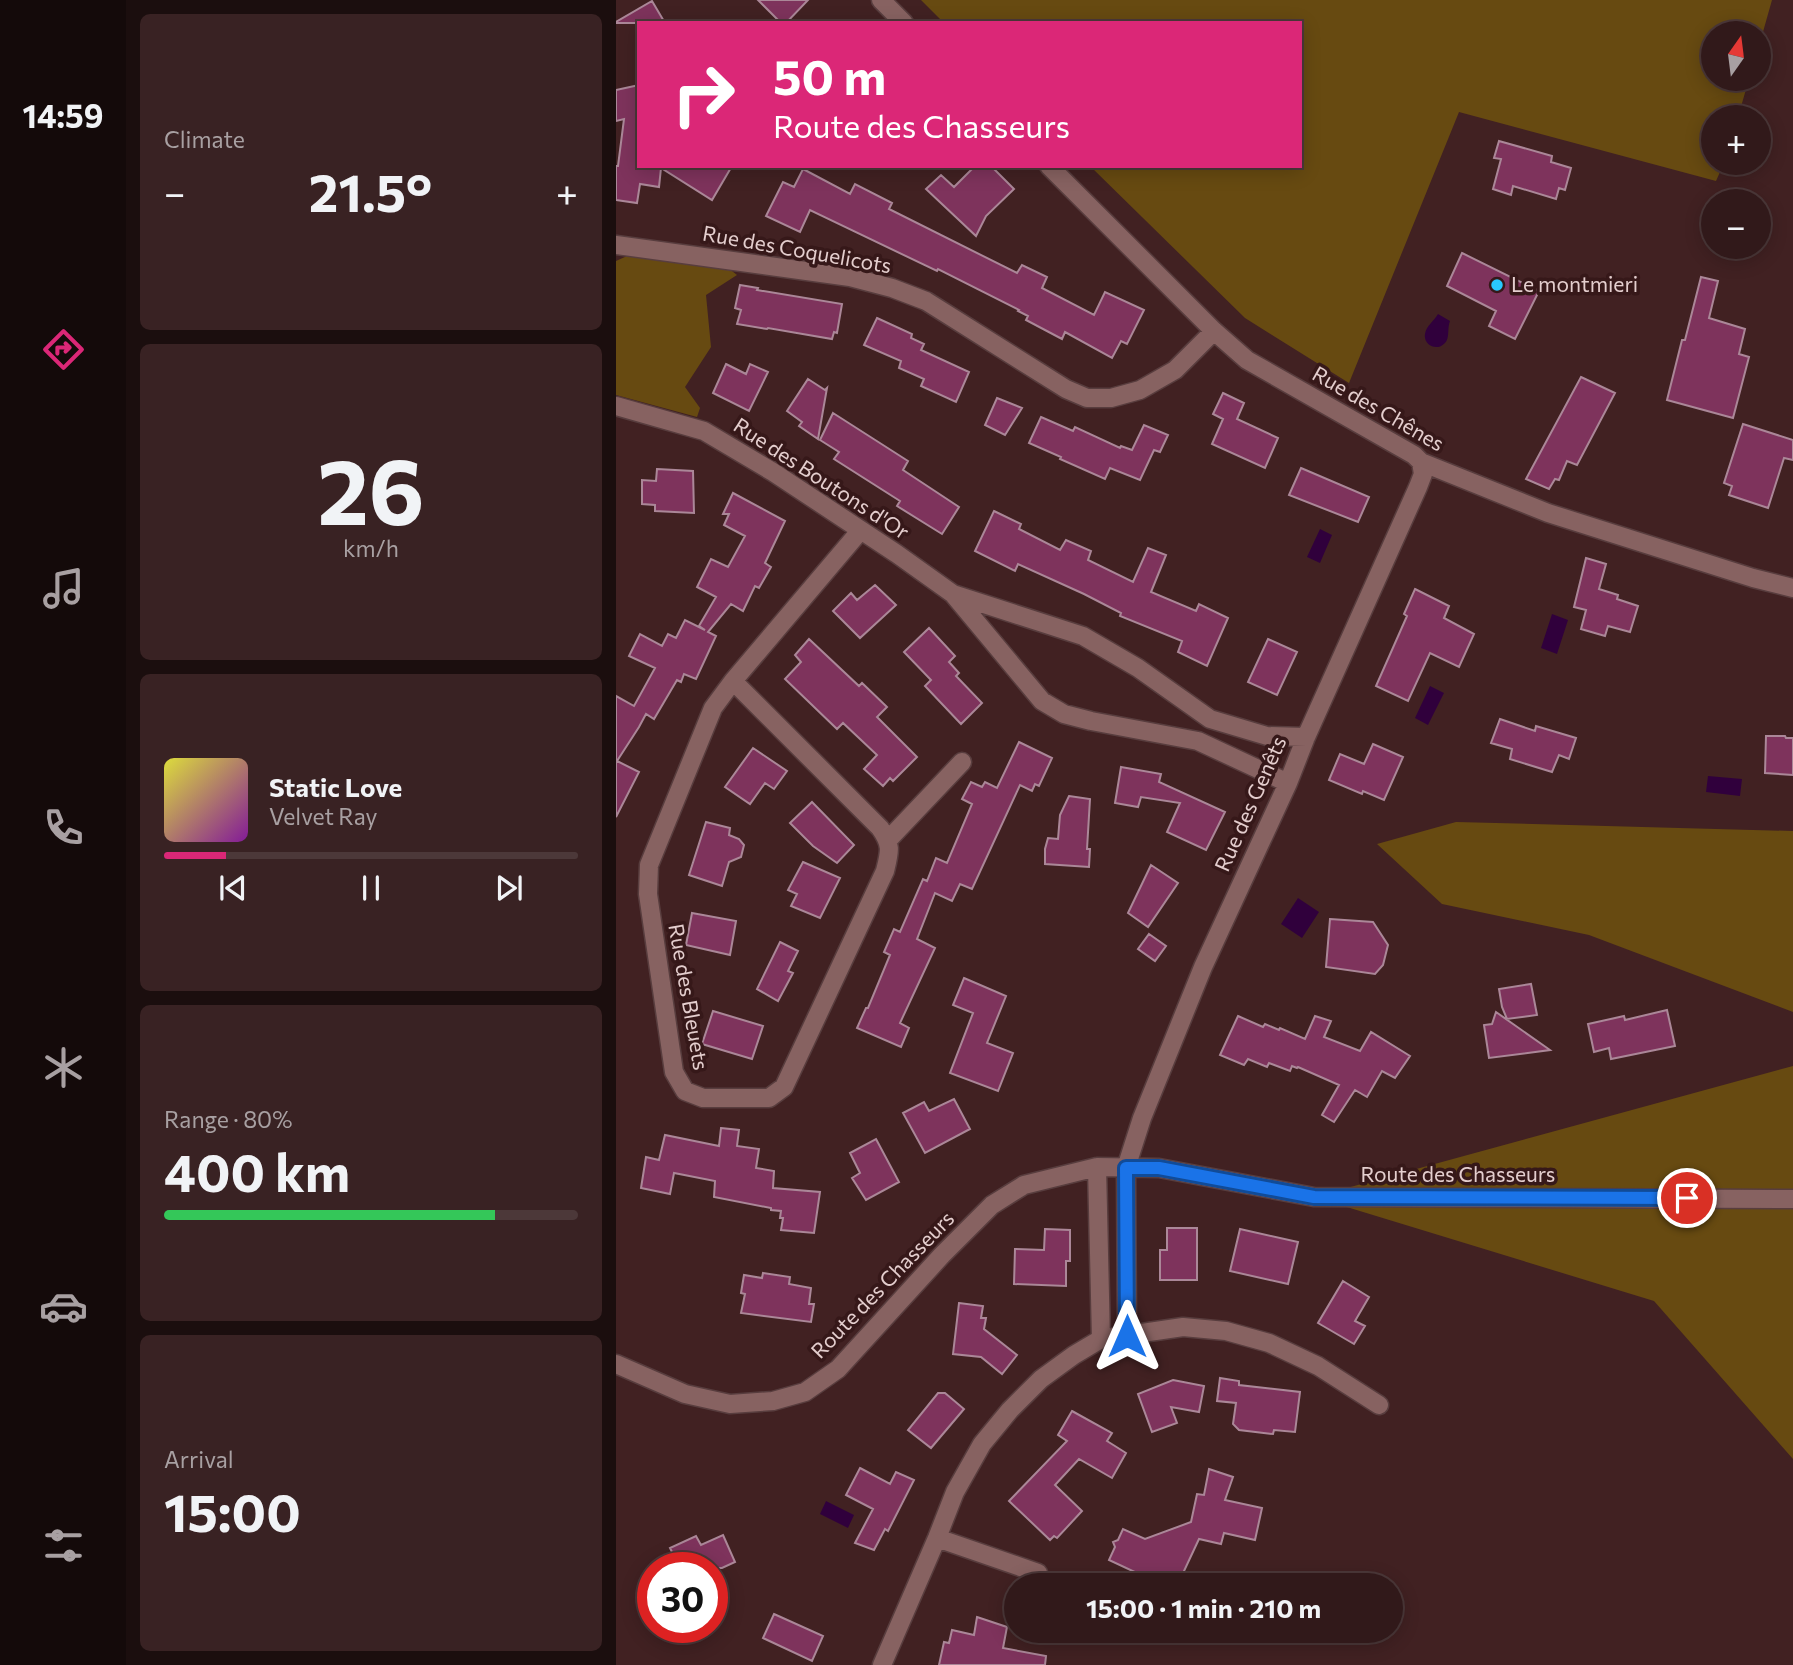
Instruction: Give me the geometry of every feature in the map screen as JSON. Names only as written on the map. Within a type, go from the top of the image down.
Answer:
[{"type":"street","points":[[881,0],[902,21]]},
{"type":"street","name":"Rue des Chênes","points":[[1051,168],[1214,331],[1247,360],[1414,454],[1421,462],[1548,513],[1753,578],[1793,588]]},
{"type":"street","name":"Rue des Coquelicots","points":[[616,245],[850,277],[892,288],[926,301],[1066,389],[1087,398],[1111,398],[1140,390],[1175,370],[1214,331]]},
{"type":"street","name":"Rue des Boutons d'Or","points":[[616,405],[704,431],[773,472],[953,594],[1042,701],[1064,714],[1198,741],[1287,783]]},
{"type":"street","name":"Rue des Genêts","points":[[1126,1168],[1142,1118],[1203,967],[1418,487],[1423,474],[1421,462]]},
{"type":"street","name":"Rue des Bleuets","points":[[860,530],[713,708],[649,864],[648,894],[670,1048],[674,1072],[685,1091],[703,1098],[769,1098],[784,1087],[885,871],[889,856],[888,840]]},
{"type":"street","name":"Rue des Boutons d'Or","points":[[953,594],[1083,636],[1138,668],[1210,719],[1267,736],[1306,737]]},
{"type":"street","points":[[733,681],[880,828],[888,840],[962,762]]},
{"type":"street","points":[[1198,741],[1210,719]]},
{"type":"street","points":[[1097,1167],[1101,1339]]},
{"type":"street","name":"Route des Chasseurs","points":[[616,1364],[685,1394],[730,1404],[774,1401],[805,1392],[838,1369],[942,1255],[992,1205],[1024,1185],[1097,1167],[1159,1168],[1314,1197],[1793,1199]]},
{"type":"street","points":[[1126,1168],[1127,1336]]},
{"type":"street","points":[[882,1665],[955,1492],[982,1444],[1010,1409],[1041,1379],[1074,1354],[1101,1339],[1183,1327],[1226,1331],[1269,1343],[1318,1366],[1379,1405]]},
{"type":"street","points":[[937,1538],[1038,1573]]},
{"type":"shaded area","points":[[921,0],[1772,0],[1766,21],[1701,21],[1701,91],[1746,91],[1741,105],[1701,105],[1701,175],[1719,175],[1716,181],[1459,112],[1349,383],[1245,318],[1092,168],[1302,168],[1302,21],[942,21]]},
{"type":"shaded area","points":[[627,256],[727,267],[737,275],[706,295],[711,347],[685,387],[700,408],[697,417],[616,395],[616,261]]},
{"type":"shaded area","points":[[1438,314],[1450,321],[1447,341],[1442,346],[1435,347],[1428,344],[1425,334]]},
{"type":"shaded area","points":[[1320,529],[1332,535],[1320,563],[1307,557]]},
{"type":"shaded area","points":[[1552,614],[1568,620],[1557,654],[1541,648]]},
{"type":"shaded area","points":[[1430,686],[1444,693],[1428,725],[1415,718]]},
{"type":"shaded area","points":[[1708,776],[1742,779],[1740,796],[1706,792]]},
{"type":"shaded area","points":[[1456,822],[1793,831],[1793,1012],[1589,935],[1442,904],[1377,844]]},
{"type":"shaded area","points":[[1298,898],[1319,912],[1302,938],[1281,924]]},
{"type":"shaded area","points":[[1793,1066],[1793,1459],[1654,1301],[1314,1197]]},
{"type":"shaded area","points":[[826,1501],[854,1515],[848,1528],[820,1514]]},
{"type":"building","points":[[758,0],[808,0],[788,21],[779,21]]},
{"type":"building","points":[[652,1],[664,21],[637,23],[616,22]]},
{"type":"building","points":[[637,85],[637,168],[661,168],[659,187],[640,184],[637,203],[616,200],[616,166],[624,119],[616,121],[616,90]]},
{"type":"building","points":[[1499,141],[1552,156],[1551,162],[1571,168],[1565,190],[1559,188],[1556,199],[1513,186],[1511,195],[1493,189],[1501,159],[1494,158]]},
{"type":"building","points":[[661,168],[731,168],[712,200]]},
{"type":"building","points":[[973,168],[993,168],[1014,189],[986,216],[976,236],[926,189],[941,175],[954,187]]},
{"type":"building","points":[[803,169],[850,194],[855,184],[892,203],[889,209],[1017,273],[1022,265],[1047,277],[1042,288],[1094,315],[1105,292],[1144,310],[1127,344],[1121,341],[1112,358],[1065,332],[1062,339],[1026,320],[1028,316],[1019,310],[810,210],[800,232],[766,216],[783,182],[794,187]]},
{"type":"building","points":[[1462,253],[1539,291],[1515,339],[1489,326],[1496,311],[1447,286]]},
{"type":"building","points":[[1701,277],[1718,281],[1709,318],[1745,329],[1739,354],[1749,357],[1733,418],[1667,400]]},
{"type":"building","points":[[740,285],[842,304],[837,333],[834,332],[832,339],[737,324],[741,310],[735,308]]},
{"type":"building","points":[[877,318],[912,334],[911,338],[924,344],[921,350],[969,372],[956,402],[921,386],[924,379],[899,368],[901,361],[864,345]]},
{"type":"building","points":[[726,364],[746,374],[750,364],[768,372],[749,411],[713,393]]},
{"type":"building","points":[[1581,377],[1615,393],[1577,465],[1567,461],[1559,480],[1555,479],[1549,489],[1526,479]]},
{"type":"building","points":[[808,379],[825,390],[827,388],[818,439],[799,426],[802,422],[787,411]]},
{"type":"building","points":[[1223,393],[1244,403],[1237,419],[1278,438],[1265,468],[1212,444],[1223,419],[1213,414]]},
{"type":"building","points":[[997,398],[1022,408],[1005,435],[985,425]]},
{"type":"building","points":[[833,413],[908,461],[903,470],[959,507],[942,534],[897,506],[900,501],[834,459],[839,452],[820,440]]},
{"type":"building","points":[[1041,417],[1073,431],[1075,427],[1120,448],[1121,446],[1132,450],[1144,425],[1168,435],[1160,452],[1154,450],[1140,480],[1110,468],[1105,479],[1029,443]]},
{"type":"building","points":[[1743,424],[1793,440],[1793,460],[1784,458],[1768,508],[1729,495],[1732,486],[1724,483]]},
{"type":"building","points":[[1301,468],[1369,497],[1358,522],[1289,495]]},
{"type":"building","points":[[657,469],[693,471],[694,513],[655,511],[655,505],[642,504],[642,480],[656,481]]},
{"type":"building","points":[[733,493],[785,521],[765,563],[771,567],[759,588],[755,586],[743,611],[731,604],[708,632],[716,636],[696,679],[684,674],[681,682],[677,680],[654,719],[646,714],[617,761],[639,772],[616,817],[616,696],[634,706],[655,668],[629,656],[640,634],[662,646],[668,634],[676,638],[685,620],[705,630],[699,626],[716,597],[697,587],[711,559],[728,567],[745,536],[724,525],[729,514],[723,514]]},
{"type":"building","points":[[994,511],[1021,524],[1019,529],[1060,550],[1066,540],[1091,551],[1088,560],[1133,582],[1148,548],[1166,555],[1151,592],[1196,611],[1199,604],[1228,618],[1207,666],[1178,652],[1182,641],[1120,616],[1121,613],[1084,594],[1018,564],[1015,571],[975,551]]},
{"type":"building","points":[[1586,558],[1606,564],[1599,589],[1638,606],[1630,632],[1608,626],[1605,636],[1581,629],[1586,610],[1574,607]]},
{"type":"building","points":[[875,585],[896,605],[860,638],[833,611],[851,593],[857,600]]},
{"type":"building","points":[[1415,589],[1449,606],[1444,618],[1474,634],[1459,667],[1430,653],[1408,701],[1376,686],[1407,616],[1404,614]]},
{"type":"building","points":[[929,628],[955,656],[949,662],[959,673],[956,676],[982,703],[961,724],[925,686],[931,680],[904,652]]},
{"type":"building","points":[[809,639],[859,686],[862,683],[887,707],[877,717],[917,757],[893,781],[890,778],[883,786],[864,769],[877,755],[843,723],[837,729],[785,679],[801,662],[795,655]]},
{"type":"building","points":[[1268,639],[1297,652],[1277,695],[1248,682]]},
{"type":"building","points":[[1500,719],[1535,731],[1536,726],[1576,738],[1569,759],[1559,755],[1552,772],[1510,759],[1512,749],[1491,743]]},
{"type":"building","points":[[1766,736],[1793,738],[1793,775],[1765,773]]},
{"type":"building","points":[[1019,742],[1052,758],[1039,786],[1035,784],[1032,791],[1020,785],[972,889],[960,884],[952,901],[935,893],[917,939],[935,948],[900,1023],[909,1028],[901,1047],[857,1028],[890,955],[884,952],[894,929],[900,932],[923,879],[927,881],[936,858],[947,863],[972,804],[962,799],[971,782],[982,787],[985,782],[997,788]]},
{"type":"building","points":[[1373,744],[1403,757],[1384,800],[1329,780],[1340,754],[1364,764]]},
{"type":"building","points":[[753,748],[787,771],[774,789],[765,783],[750,804],[725,787]]},
{"type":"building","points":[[1121,767],[1161,774],[1159,782],[1225,812],[1206,850],[1167,832],[1180,803],[1141,797],[1138,807],[1115,803]]},
{"type":"building","points":[[1069,796],[1090,799],[1087,849],[1090,849],[1089,867],[1045,864],[1048,838],[1058,839],[1060,815]]},
{"type":"building","points":[[812,802],[854,845],[837,863],[813,846],[790,823]]},
{"type":"building","points":[[706,822],[730,828],[729,835],[739,839],[744,845],[741,857],[729,862],[722,886],[689,875]]},
{"type":"building","points":[[803,862],[840,878],[820,918],[791,906],[797,894],[788,890]]},
{"type":"building","points":[[1151,865],[1178,883],[1148,927],[1128,913]]},
{"type":"building","points":[[692,913],[736,921],[730,955],[686,945]]},
{"type":"building","points":[[1330,919],[1373,922],[1388,945],[1383,965],[1375,974],[1326,967]]},
{"type":"building","points":[[1149,934],[1166,946],[1155,961],[1138,949]]},
{"type":"building","points":[[780,942],[798,951],[788,971],[793,973],[778,1001],[757,989]]},
{"type":"building","points":[[964,978],[1006,996],[987,1043],[1013,1053],[998,1091],[950,1073],[973,1013],[953,1005]]},
{"type":"building","points":[[1531,984],[1537,1015],[1507,1019],[1499,989]]},
{"type":"building","points":[[1667,1010],[1675,1046],[1611,1059],[1609,1048],[1594,1052],[1588,1024],[1624,1016],[1625,1020]]},
{"type":"building","points":[[713,1011],[763,1026],[752,1059],[702,1044]]},
{"type":"building","points":[[1496,1012],[1550,1050],[1489,1058],[1484,1025],[1492,1024]]},
{"type":"building","points":[[1238,1016],[1263,1027],[1265,1024],[1279,1030],[1280,1028],[1305,1039],[1315,1016],[1331,1021],[1324,1037],[1360,1051],[1371,1032],[1410,1056],[1395,1078],[1382,1071],[1367,1097],[1355,1090],[1334,1122],[1322,1115],[1339,1085],[1298,1067],[1292,1066],[1290,1071],[1269,1063],[1267,1067],[1248,1059],[1244,1065],[1220,1055]]},
{"type":"building","points":[[954,1099],[970,1129],[925,1153],[903,1113],[924,1102],[929,1111]]},
{"type":"building","points":[[721,1128],[739,1130],[737,1146],[759,1149],[756,1168],[774,1171],[773,1188],[820,1192],[814,1233],[781,1230],[781,1211],[714,1197],[715,1181],[674,1173],[670,1194],[641,1188],[646,1157],[659,1160],[665,1135],[719,1146]]},
{"type":"building","points":[[876,1139],[899,1182],[866,1200],[852,1178],[860,1173],[850,1153]]},
{"type":"building","points":[[1167,1228],[1197,1228],[1197,1280],[1160,1280],[1160,1250],[1167,1250]]},
{"type":"building","points":[[1045,1229],[1070,1230],[1070,1261],[1066,1261],[1066,1286],[1014,1284],[1015,1249],[1044,1250]]},
{"type":"building","points":[[1240,1229],[1298,1242],[1288,1284],[1230,1271]]},
{"type":"building","points":[[763,1273],[790,1277],[789,1284],[811,1288],[809,1304],[814,1304],[811,1322],[741,1313],[745,1294],[741,1293],[744,1275],[762,1278]]},
{"type":"building","points":[[1343,1281],[1369,1297],[1355,1321],[1365,1326],[1354,1344],[1318,1323]]},
{"type":"building","points":[[959,1303],[983,1306],[981,1318],[986,1318],[984,1329],[1017,1355],[1002,1374],[981,1357],[953,1354]]},
{"type":"building","points":[[1220,1378],[1239,1381],[1239,1385],[1300,1392],[1295,1432],[1274,1430],[1273,1434],[1239,1430],[1233,1424],[1236,1403],[1217,1401]]},
{"type":"building","points":[[1173,1380],[1204,1386],[1199,1412],[1171,1407],[1177,1423],[1152,1432],[1138,1394]]},
{"type":"building","points":[[938,1393],[945,1393],[964,1409],[931,1448],[908,1430]]},
{"type":"building","points":[[1072,1411],[1112,1433],[1107,1441],[1126,1453],[1112,1478],[1079,1459],[1055,1485],[1082,1511],[1057,1538],[1054,1536],[1050,1540],[1009,1501],[1067,1441],[1058,1435]]},
{"type":"building","points":[[860,1468],[890,1484],[896,1472],[914,1480],[888,1531],[885,1529],[874,1550],[855,1543],[873,1509],[846,1495]]},
{"type":"building","points":[[1209,1469],[1233,1477],[1225,1500],[1262,1508],[1255,1540],[1224,1533],[1221,1544],[1199,1539],[1183,1573],[1137,1573],[1109,1560],[1115,1547],[1113,1542],[1118,1540],[1123,1529],[1145,1539],[1191,1522],[1197,1494],[1204,1495]]},
{"type":"building","points":[[723,1535],[735,1562],[728,1565],[728,1552],[672,1552],[670,1548],[696,1536],[701,1545]]},
{"type":"building","points":[[774,1614],[823,1636],[812,1661],[763,1638]]},
{"type":"building","points":[[977,1617],[1004,1626],[1003,1648],[1046,1656],[1045,1665],[939,1665],[944,1642],[949,1643],[952,1630],[974,1635]]},
{"type":"place","name":"Le montmieri","points":[[1497,285]]},
{"type":"route","points":[[1127,1336],[1126,1168],[1159,1168],[1314,1197],[1687,1198]]}]
